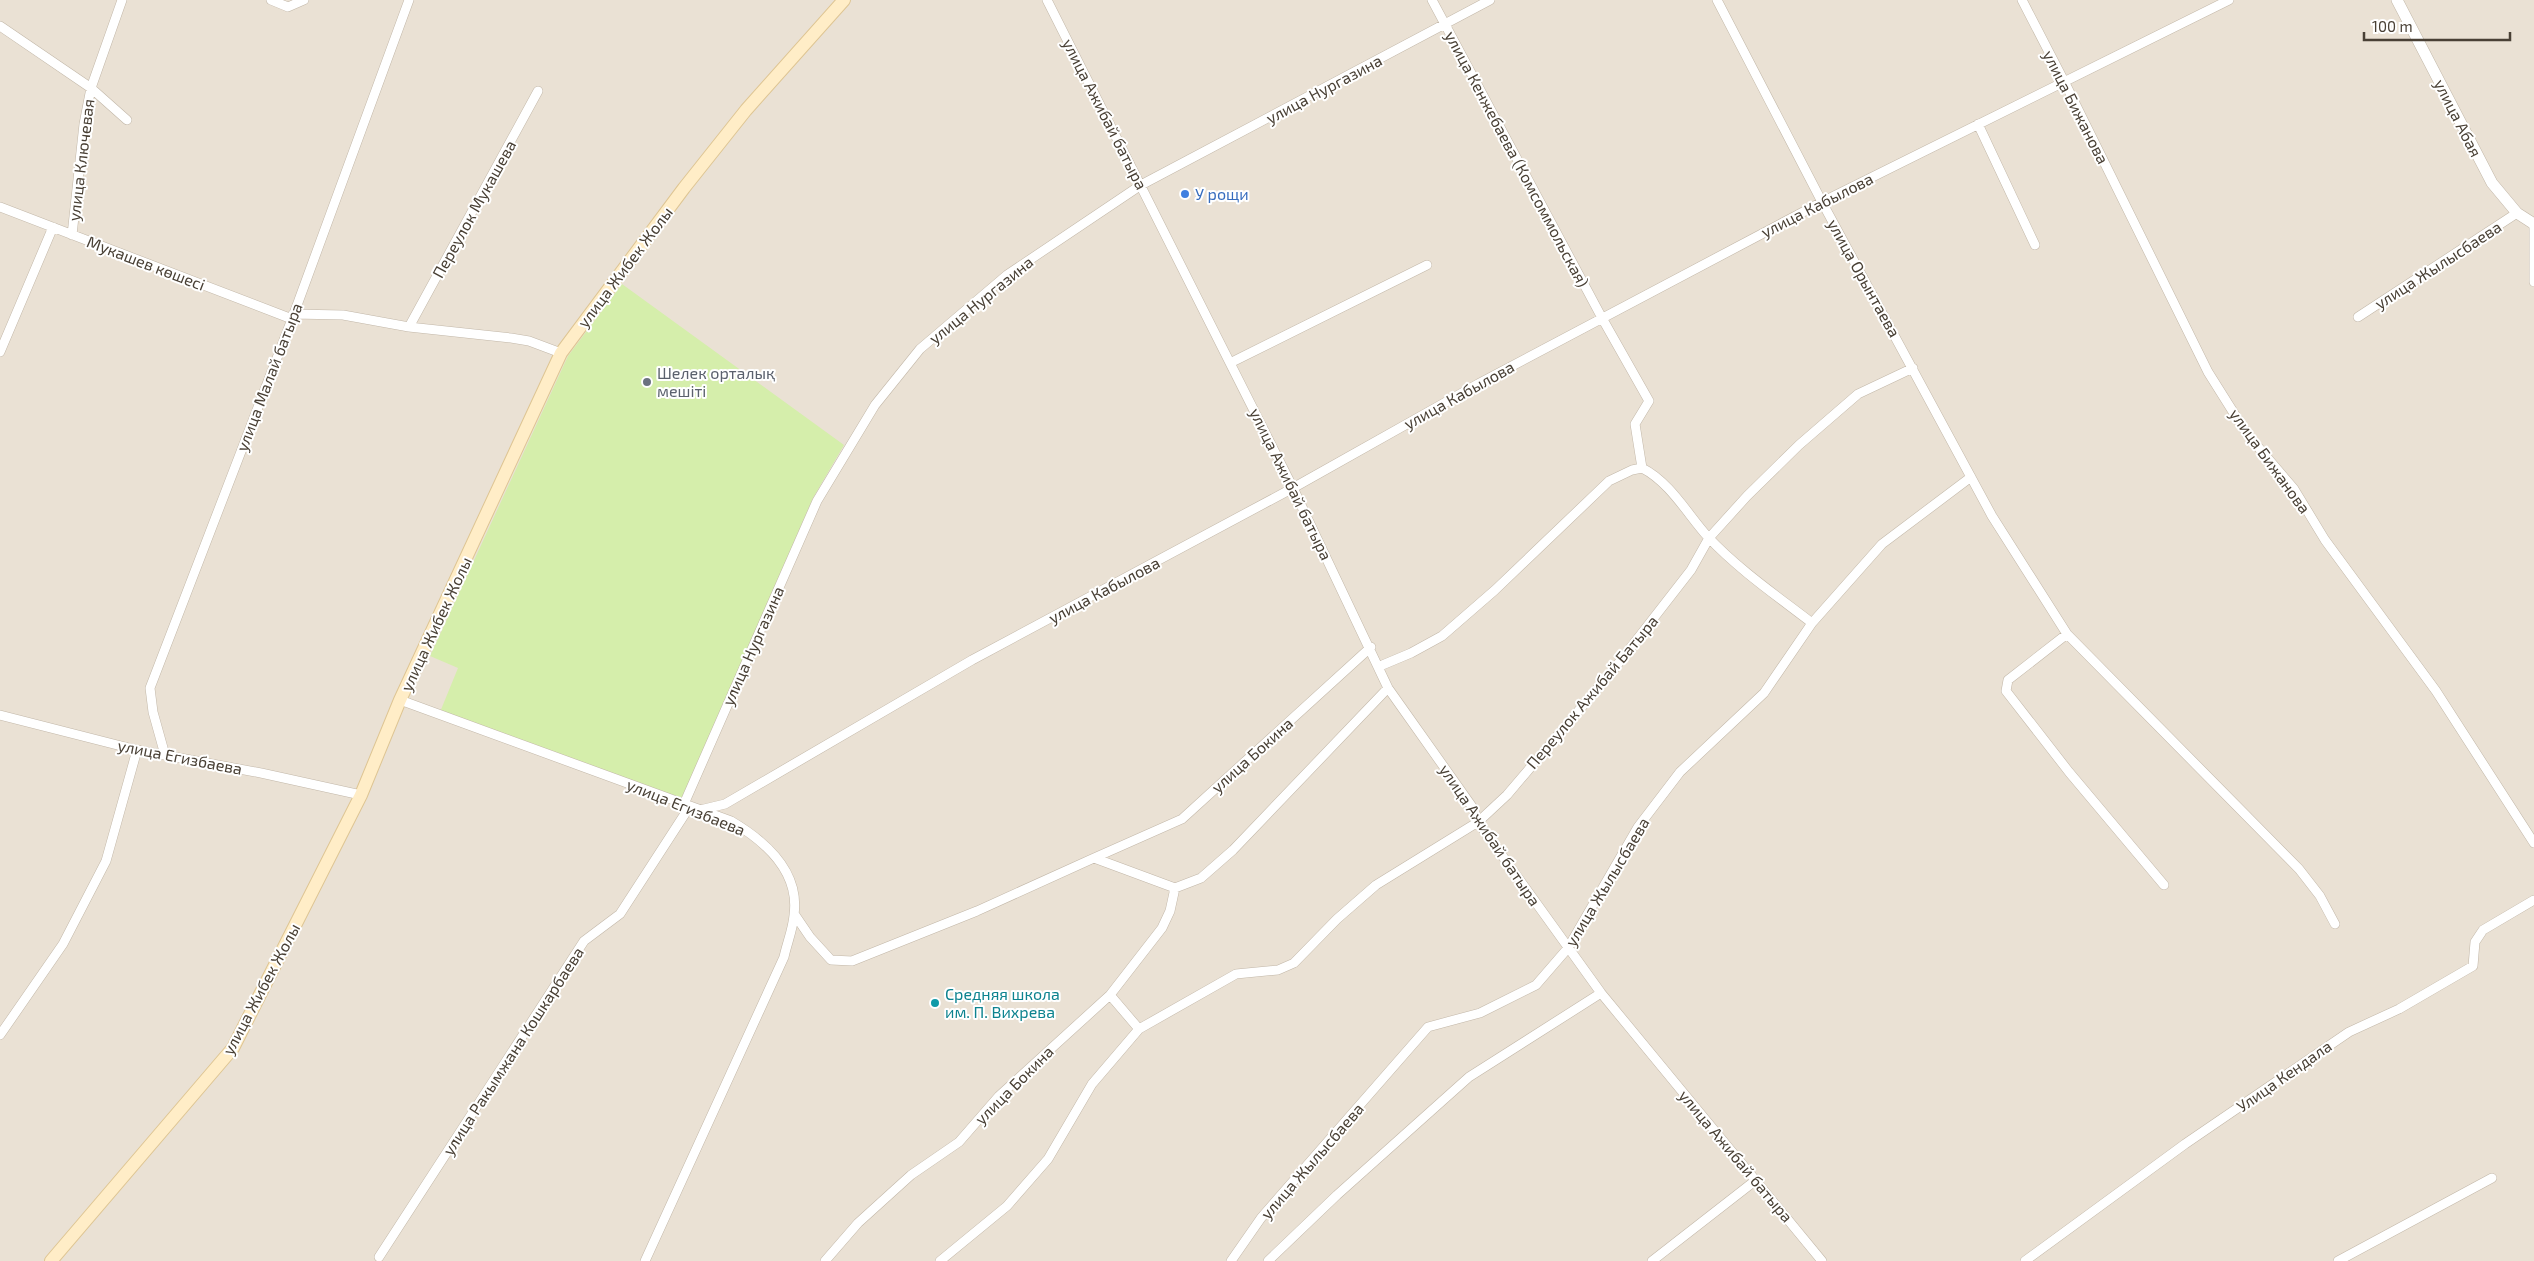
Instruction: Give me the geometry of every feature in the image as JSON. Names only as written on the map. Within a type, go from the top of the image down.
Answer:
[{"type":"main road","name":"улица Жибек Жолы","points":[[51,1261],[233,1048],[361,795],[400,700],[561,353],[684,188],[746,110],[844,0]]},
{"type":"street","name":"улица Ключевая","points":[[72,235],[84,124],[91,88],[122,0]]},
{"type":"street","points":[[271,0],[288,7],[304,0]]},
{"type":"street","name":"улица Малай батыра","points":[[165,755],[153,712],[150,688],[293,316],[409,0]]},
{"type":"street","name":"улица Ажибай батыра","points":[[1047,0],[1293,488],[1371,647],[1388,688],[1473,808],[1478,822],[1601,993],[1822,1261]]},
{"type":"street","name":"улица Кенжебаева (Комсоммольская)","points":[[1432,0],[1602,318],[1649,401],[1635,424],[1642,468]]},
{"type":"street","name":"улица Нургазина","points":[[687,805],[817,501],[875,405],[920,349],[1007,275],[1141,185],[1490,0]]},
{"type":"street","name":"улица Орынтаева","points":[[1717,0],[1822,202],[1992,516],[2067,634],[2298,869],[2320,896],[2335,924]]},
{"type":"street","name":"улица Бижанова","points":[[2022,0],[2065,82],[2208,372],[2247,434],[2294,489],[2324,540],[2436,691],[2534,843]]},
{"type":"street","name":"улица Кабылова","points":[[700,810],[725,804],[972,660],[1293,488],[1602,318],[1822,202],[2229,0]]},
{"type":"street","name":"улица Абая","points":[[2397,0],[2492,183],[2517,212],[2534,224]]},
{"type":"street","points":[[0,26],[91,88],[127,120]]},
{"type":"street","name":"Переулок Мукашева","points":[[409,328],[538,91]]},
{"type":"street","points":[[1978,124],[2035,245]]},
{"type":"street","name":"Мукашев көшесі","points":[[0,207],[293,316],[343,315],[409,328],[511,338],[529,341],[561,353]]},
{"type":"street","name":"улица Жылысбаева","points":[[2358,317],[2517,212]]},
{"type":"street","points":[[2534,224],[2534,282]]},
{"type":"street","points":[[0,352],[52,227]]},
{"type":"street","points":[[1230,363],[1427,265]]},
{"type":"street","name":"Переулок Ажибай Батыра","points":[[1139,1029],[1241,973],[1270,971],[1294,963],[1337,919],[1376,885],[1478,822],[1508,795],[1614,669],[1691,570],[1709,538],[1799,445],[1858,394],[1913,368]]},
{"type":"street","points":[[1380,666],[1411,653],[1442,636],[1495,590],[1610,481],[1632,470],[1642,468],[1651,472],[1665,486],[1709,538],[1766,588],[1812,623]]},
{"type":"street","name":"улица Жылысбаева","points":[[1231,1261],[1261,1218],[1428,1026],[1480,1013],[1536,986],[1568,948],[1638,827],[1680,772],[1764,693],[1812,623],[1882,544],[1971,476]]},
{"type":"street","points":[[2067,634],[2008,680],[2006,691],[2069,772],[2164,886]]},
{"type":"street","name":"улица Бокина","points":[[794,914],[810,937],[831,960],[852,961],[977,911],[1182,819],[1371,647]]},
{"type":"street","points":[[1094,858],[1175,888],[1201,878],[1232,850],[1388,688]]},
{"type":"street","name":"улица Егизбаева","points":[[400,700],[731,821],[751,833],[770,849],[783,867],[793,888],[794,914],[784,957],[649,1260]]},
{"type":"street","name":"улица Егизбаева","points":[[0,715],[136,750],[361,795]]},
{"type":"street","points":[[0,1035],[64,944],[106,861],[136,750]]},
{"type":"street","name":"улица Ракымжана Кошкарбаева","points":[[379,1257],[584,941],[620,914],[687,805]]},
{"type":"street","name":"улица Бокина","points":[[825,1261],[858,1223],[911,1175],[959,1142],[999,1096],[1110,995],[1162,928],[1170,911],[1175,888]]},
{"type":"street","name":"Улица Кендала","points":[[2025,1261],[2185,1144],[2349,1032],[2399,1009],[2473,966],[2475,942],[2483,930],[2534,900]]},
{"type":"street","points":[[1268,1261],[1337,1195],[1469,1077],[1601,993]]},
{"type":"street","points":[[940,1261],[1007,1206],[1025,1186],[1048,1159],[1092,1084],[1139,1029],[1110,995]]},
{"type":"street","points":[[2338,1261],[2492,1178]]},
{"type":"street","points":[[1652,1261],[1756,1180]]},
{"type":"shaded area","points":[[0,0],[2534,0],[2534,1261],[0,1261]]},
{"type":"green space","points":[[622,284],[844,445],[813,498],[682,802],[440,712],[458,668],[430,656],[568,356]]},
{"type":"place","name":"У рощи","points":[[1185,194]]},
{"type":"place","name":"Шелек орталық мешіті","points":[[647,382]]},
{"type":"place","name":"Средняя школа им. П. Вихрева","points":[[935,1003]]}]
